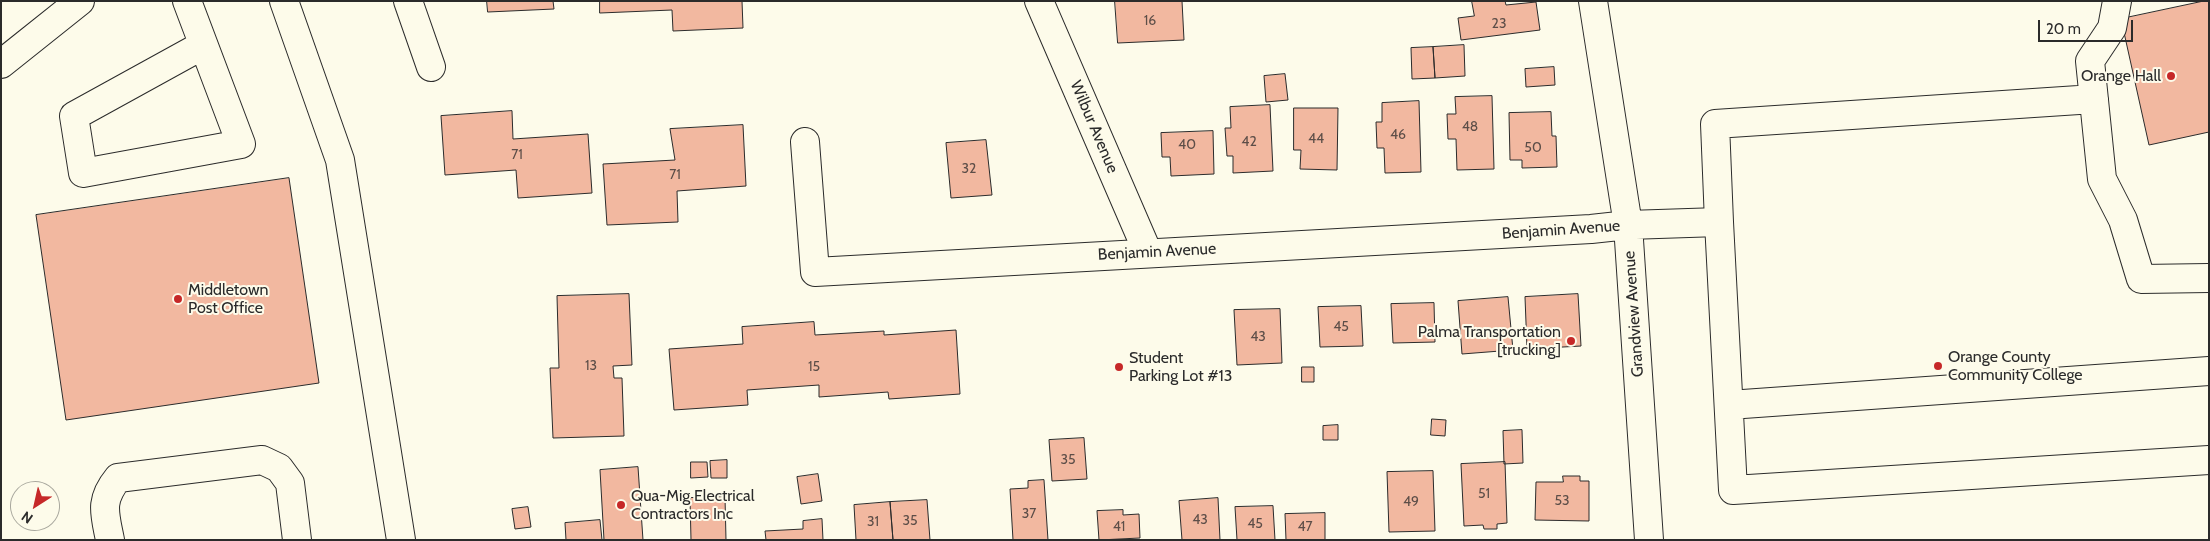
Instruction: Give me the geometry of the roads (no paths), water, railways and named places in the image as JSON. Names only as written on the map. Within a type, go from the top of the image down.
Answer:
[{"type":"street","points":[[1,64],[80,1]]},
{"type":"street","points":[[186,1],[203,45],[241,144],[83,173],[74,116],[203,45]]},
{"type":"street","points":[[284,1],[340,160],[401,540]]},
{"type":"street","points":[[408,1],[431,67]]},
{"type":"street","name":"Wilbur Avenue","points":[[1039,1],[1148,253]]},
{"type":"street","name":"Grandview Avenue","points":[[1593,1],[1628,225],[1649,540]]},
{"type":"street","points":[[2117,1],[2112,28],[2090,61],[2102,179],[2122,220],[2141,279],[2209,278]]},
{"type":"street","points":[[2094,99],[1715,124],[1733,490],[2209,460]]},
{"type":"street","name":"Benjamin Avenue","points":[[805,142],[815,272],[1591,229],[1628,225],[1719,222]]},
{"type":"street","points":[[1729,406],[2209,371]]},
{"type":"street","points":[[110,540],[104,504],[108,490],[118,478],[262,460],[279,468],[290,483],[297,540]]},
{"type":"place","name":"Orange Hall","points":[[2171,76]]},
{"type":"place","name":"Middletown Post Office","points":[[178,299]]},
{"type":"place","name":"Palma Transportation [trucking]","points":[[1571,341]]},
{"type":"place","name":"Orange County Community College","points":[[1938,366]]},
{"type":"place","name":"Student Parking Lot #13","points":[[1119,367]]},
{"type":"place","name":"Qua-Mig Electrical Contractors Inc","points":[[621,505]]}]
